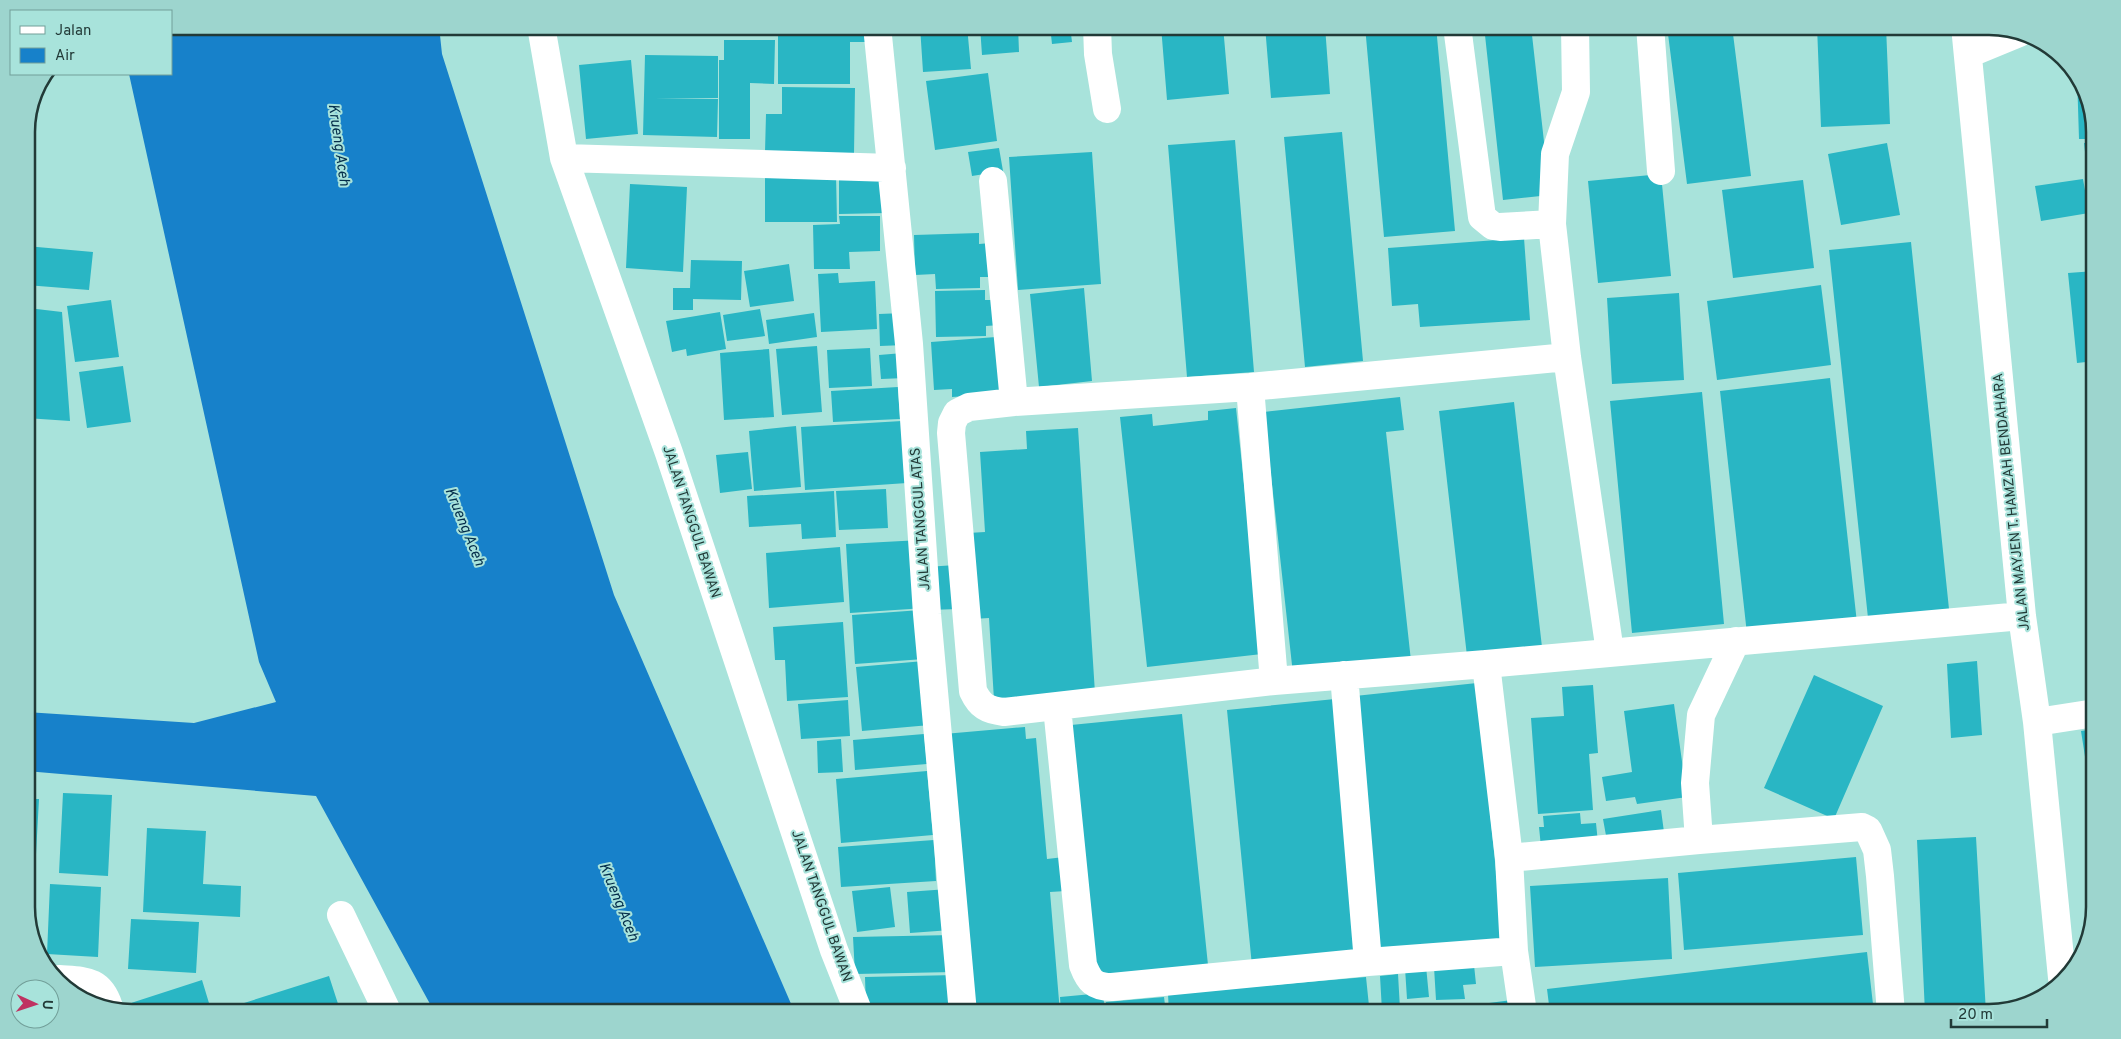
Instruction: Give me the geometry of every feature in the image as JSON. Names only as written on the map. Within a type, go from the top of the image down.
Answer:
[{"type":"street","name":"JALAN TANGGUL BAWAN","points":[[543,35],[564,158],[669,453],[834,950],[855,1004]]},
{"type":"street","name":"JALAN TANGGUL ATAS","points":[[879,35],[909,344],[927,614],[962,1004]]},
{"type":"street","points":[[1097,35],[1098,54],[1107,109]]},
{"type":"street","points":[[1458,35],[1482,217],[1493,226],[1500,227],[1552,224]]},
{"type":"street","points":[[1575,35],[1576,92],[1572,110],[1559,139],[1555,154],[1552,224],[1566,357],[1610,652]]},
{"type":"street","points":[[1651,35],[1661,171]]},
{"type":"street","name":"JALAN MAYJEN T. HAMZAH BENDAHARA","points":[[1966,35],[2022,616],[2037,722],[2061,972]]},
{"type":"street","points":[[1968,54],[2009,37]]},
{"type":"street","points":[[564,158],[892,168]]},
{"type":"street","points":[[994,181],[1014,402]]},
{"type":"street","points":[[1566,357],[1250,388],[1014,402],[969,407],[957,413],[952,423],[973,691],[978,703],[993,711],[1004,712],[1274,681],[2022,616]]},
{"type":"street","points":[[1250,388],[1274,681]]},
{"type":"street","points":[[1699,840],[1695,783],[1701,715],[1736,641]]},
{"type":"street","points":[[1486,664],[1509,858],[1514,951],[1522,1004]]},
{"type":"street","points":[[1344,675],[1368,962]]},
{"type":"street","points":[[1057,707],[1083,965],[1087,977],[1093,984],[1100,987],[1112,987],[1368,962],[1514,951]]},
{"type":"street","points":[[2037,722],[2086,714]]},
{"type":"street","points":[[1509,858],[1862,827],[1868,830],[1877,850],[1890,1004]]},
{"type":"street","points":[[341,915],[384,1004]]},
{"type":"street","points":[[68,980],[86,981],[98,986],[106,1000]]},
{"type":"water","name":"Krueng Aceh","points":[[172,35],[440,35],[442,54],[614,595],[791,1004],[430,1004],[316,796],[35,772],[35,713],[194,723],[276,702],[259,662],[129,75],[172,75]]},
{"type":"building","points":[[778,35],[867,35],[867,42],[850,42],[850,84],[778,84]]},
{"type":"building","points":[[921,35],[968,35],[971,69],[923,72]]},
{"type":"building","points":[[981,35],[1018,35],[1019,52],[982,55]]},
{"type":"building","points":[[1051,35],[1071,35],[1072,42],[1052,44]]},
{"type":"building","points":[[1162,35],[1224,35],[1229,94],[1167,100]]},
{"type":"building","points":[[1266,35],[1326,35],[1330,94],[1271,98]]},
{"type":"building","points":[[1366,35],[1437,35],[1455,231],[1384,237]]},
{"type":"building","points":[[1485,35],[1532,35],[1550,195],[1503,200]]},
{"type":"building","points":[[1668,35],[1733,35],[1751,176],[1687,184]]},
{"type":"building","points":[[1817,35],[1886,35],[1890,124],[1821,127]]},
{"type":"building","points":[[724,40],[775,40],[774,84],[750,83],[750,139],[719,139],[719,60],[724,60]]},
{"type":"building","points":[[645,55],[718,56],[718,98],[655,98],[718,99],[717,137],[643,135]]},
{"type":"building","points":[[631,60],[638,134],[586,139],[579,65]]},
{"type":"building","points":[[988,73],[997,141],[935,150],[926,81]]},
{"type":"building","points":[[782,87],[855,88],[854,154],[765,152],[766,114],[782,114]]},
{"type":"building","points":[[2078,93],[2086,126],[2086,139],[2079,139]]},
{"type":"building","points":[[1342,132],[1363,361],[1305,367],[1284,137]]},
{"type":"building","points":[[1235,140],[1254,372],[1187,377],[1168,145]]},
{"type":"building","points":[[1887,143],[1900,215],[1841,225],[1828,154]]},
{"type":"building","points":[[2084,143],[2086,143],[2086,160]]},
{"type":"building","points":[[999,148],[1003,171],[972,176],[968,152]]},
{"type":"building","points":[[1092,152],[1101,284],[1018,290],[1009,157]]},
{"type":"building","points":[[839,173],[888,173],[888,213],[839,214]]},
{"type":"building","points":[[765,174],[836,174],[837,222],[765,222]]},
{"type":"building","points":[[1661,174],[1671,276],[1598,283],[1588,181]]},
{"type":"building","points":[[2083,179],[2086,196],[2086,214],[2041,221],[2035,186]]},
{"type":"building","points":[[1803,180],[1814,268],[1733,278],[1722,190]]},
{"type":"building","points":[[630,184],[687,187],[683,272],[626,268]]},
{"type":"building","points":[[839,216],[880,216],[880,251],[849,252],[850,269],[814,269],[813,225],[840,224]]},
{"type":"building","points":[[979,233],[979,244],[991,243],[992,277],[980,277],[980,288],[936,289],[935,274],[915,275],[914,235]]},
{"type":"building","points":[[1524,238],[1530,320],[1420,327],[1418,304],[1392,306],[1388,248]]},
{"type":"building","points":[[1911,242],[1949,609],[1868,618],[1829,250]]},
{"type":"building","points":[[35,247],[93,252],[89,290],[35,286]]},
{"type":"building","points":[[691,260],[742,261],[741,300],[693,299],[693,310],[673,310],[673,288],[690,288]]},
{"type":"building","points":[[789,264],[794,301],[750,307],[744,271]]},
{"type":"building","points":[[2086,272],[2086,362],[2077,363],[2068,273]]},
{"type":"building","points":[[838,273],[839,283],[875,281],[877,329],[821,332],[818,274]]},
{"type":"building","points":[[1821,285],[1831,365],[1717,380],[1707,301]]},
{"type":"building","points":[[1084,288],[1092,381],[1039,387],[1030,294]]},
{"type":"building","points":[[985,290],[985,300],[999,300],[1000,325],[986,326],[986,336],[936,337],[935,291]]},
{"type":"building","points":[[1679,293],[1684,380],[1612,384],[1607,298]]},
{"type":"building","points":[[111,300],[119,357],[75,362],[67,306]]},
{"type":"building","points":[[35,309],[62,312],[70,421],[35,419]]},
{"type":"building","points":[[760,309],[765,336],[727,341],[723,315]]},
{"type":"building","points":[[720,312],[726,349],[687,356],[686,349],[672,352],[666,321]]},
{"type":"building","points":[[814,313],[817,337],[769,344],[766,320]]},
{"type":"building","points":[[904,313],[905,345],[880,346],[879,314]]},
{"type":"building","points":[[996,337],[1000,394],[952,397],[952,389],[934,390],[931,342]]},
{"type":"building","points":[[817,346],[822,412],[782,415],[776,349]]},
{"type":"building","points":[[870,348],[872,386],[829,388],[827,350]]},
{"type":"building","points":[[769,349],[774,417],[724,420],[720,353]]},
{"type":"building","points":[[903,353],[905,378],[881,379],[879,355]]},
{"type":"building","points":[[123,366],[131,422],[87,428],[79,372]]},
{"type":"building","points":[[1830,378],[1857,623],[1747,634],[1720,391]]},
{"type":"building","points":[[898,387],[900,419],[833,422],[831,391]]},
{"type":"building","points":[[1702,392],[1724,624],[1632,633],[1610,401]]},
{"type":"building","points":[[1400,397],[1404,430],[1386,432],[1411,661],[1293,674],[1264,412]]},
{"type":"building","points":[[1514,402],[1542,647],[1467,656],[1439,411]]},
{"type":"building","points":[[1236,408],[1262,654],[1147,667],[1120,417],[1152,414],[1153,426],[1208,420],[1208,411]]},
{"type":"building","points":[[902,421],[907,483],[805,490],[801,427]]},
{"type":"building","points":[[796,426],[801,487],[754,491],[749,431]]},
{"type":"building","points":[[1078,428],[1095,693],[994,700],[989,618],[973,619],[968,533],[985,532],[980,452],[1027,449],[1026,431]]},
{"type":"building","points":[[748,452],[752,489],[720,493],[716,455]]},
{"type":"building","points":[[886,489],[888,528],[839,530],[836,491]]},
{"type":"building","points":[[834,491],[836,537],[802,539],[801,524],[749,527],[747,496]]},
{"type":"building","points":[[921,540],[925,608],[850,613],[846,544]]},
{"type":"building","points":[[840,547],[844,602],[769,608],[766,553]]},
{"type":"building","points":[[956,565],[958,609],[929,610],[926,567]]},
{"type":"building","points":[[921,610],[924,659],[855,664],[852,615]]},
{"type":"building","points":[[843,622],[848,697],[787,701],[785,660],[775,660],[773,627]]},
{"type":"building","points":[[924,661],[930,725],[862,731],[856,667]]},
{"type":"building","points":[[1977,661],[1982,735],[1951,738],[1947,664]]},
{"type":"building","points":[[1814,675],[1883,706],[1834,819],[1764,788]]},
{"type":"building","points":[[1477,683],[1503,941],[1381,953],[1355,696]]},
{"type":"building","points":[[1593,685],[1598,753],[1589,754],[1593,810],[1538,814],[1531,718],[1564,716],[1562,687]]},
{"type":"building","points":[[1335,699],[1360,955],[1252,966],[1227,710]]},
{"type":"building","points":[[848,700],[850,736],[801,739],[798,704]]},
{"type":"building","points":[[1674,704],[1687,797],[1637,804],[1635,797],[1606,801],[1602,777],[1632,772],[1624,711]]},
{"type":"building","points":[[1182,714],[1208,965],[1096,976],[1071,725]]},
{"type":"building","points":[[1025,727],[1026,739],[1036,738],[1047,859],[1064,857],[1066,891],[1050,892],[1059,1004],[967,1004],[944,734]]},
{"type":"building","points":[[2086,730],[2086,763],[2081,731]]},
{"type":"building","points":[[924,734],[927,764],[855,770],[853,740]]},
{"type":"building","points":[[841,739],[843,772],[818,773],[817,741]]},
{"type":"building","points":[[927,771],[933,835],[841,843],[836,779]]},
{"type":"building","points":[[63,793],[112,795],[108,876],[59,873]]},
{"type":"building","points":[[35,799],[39,799],[35,873]]},
{"type":"building","points":[[1661,810],[1664,832],[1607,841],[1603,819]]},
{"type":"building","points":[[1580,813],[1581,824],[1596,823],[1598,843],[1541,847],[1539,827],[1544,827],[1543,816]]},
{"type":"building","points":[[147,828],[206,831],[203,884],[241,886],[240,917],[143,912]]},
{"type":"building","points":[[1976,837],[1985,1004],[1925,1004],[1917,840]]},
{"type":"building","points":[[934,840],[936,881],[841,887],[838,847]]},
{"type":"building","points":[[1856,857],[1863,935],[1684,950],[1678,873]]},
{"type":"building","points":[[1668,878],[1672,959],[1535,967],[1530,886]]},
{"type":"building","points":[[50,884],[101,887],[98,957],[47,954]]},
{"type":"building","points":[[890,887],[895,927],[857,932],[852,891]]},
{"type":"building","points":[[948,889],[951,930],[910,933],[907,892]]},
{"type":"building","points":[[131,919],[199,922],[196,973],[128,969]]},
{"type":"building","points":[[953,935],[954,972],[855,974],[853,937]]},
{"type":"building","points":[[1867,952],[1873,1004],[1549,1004],[1547,989]]},
{"type":"building","points":[[1474,965],[1476,984],[1463,985],[1465,999],[1436,1000],[1434,967]]},
{"type":"building","points":[[1426,966],[1429,997],[1407,999],[1405,968]]},
{"type":"building","points":[[1398,974],[1400,1004],[1382,1004],[1380,976]]},
{"type":"building","points":[[956,975],[957,1004],[866,1004],[865,977]]},
{"type":"building","points":[[329,976],[338,1004],[241,1004]]},
{"type":"building","points":[[1366,977],[1369,1004],[1169,1004],[1168,994]]},
{"type":"building","points":[[202,980],[209,1004],[132,1004]]},
{"type":"building","points":[[1103,993],[1104,1004],[1060,1004],[1060,997]]},
{"type":"building","points":[[1164,997],[1165,1004],[1106,1004],[1106,1002]]},
{"type":"building","points":[[1512,1000],[1512,1004],[1481,1004]]}]
